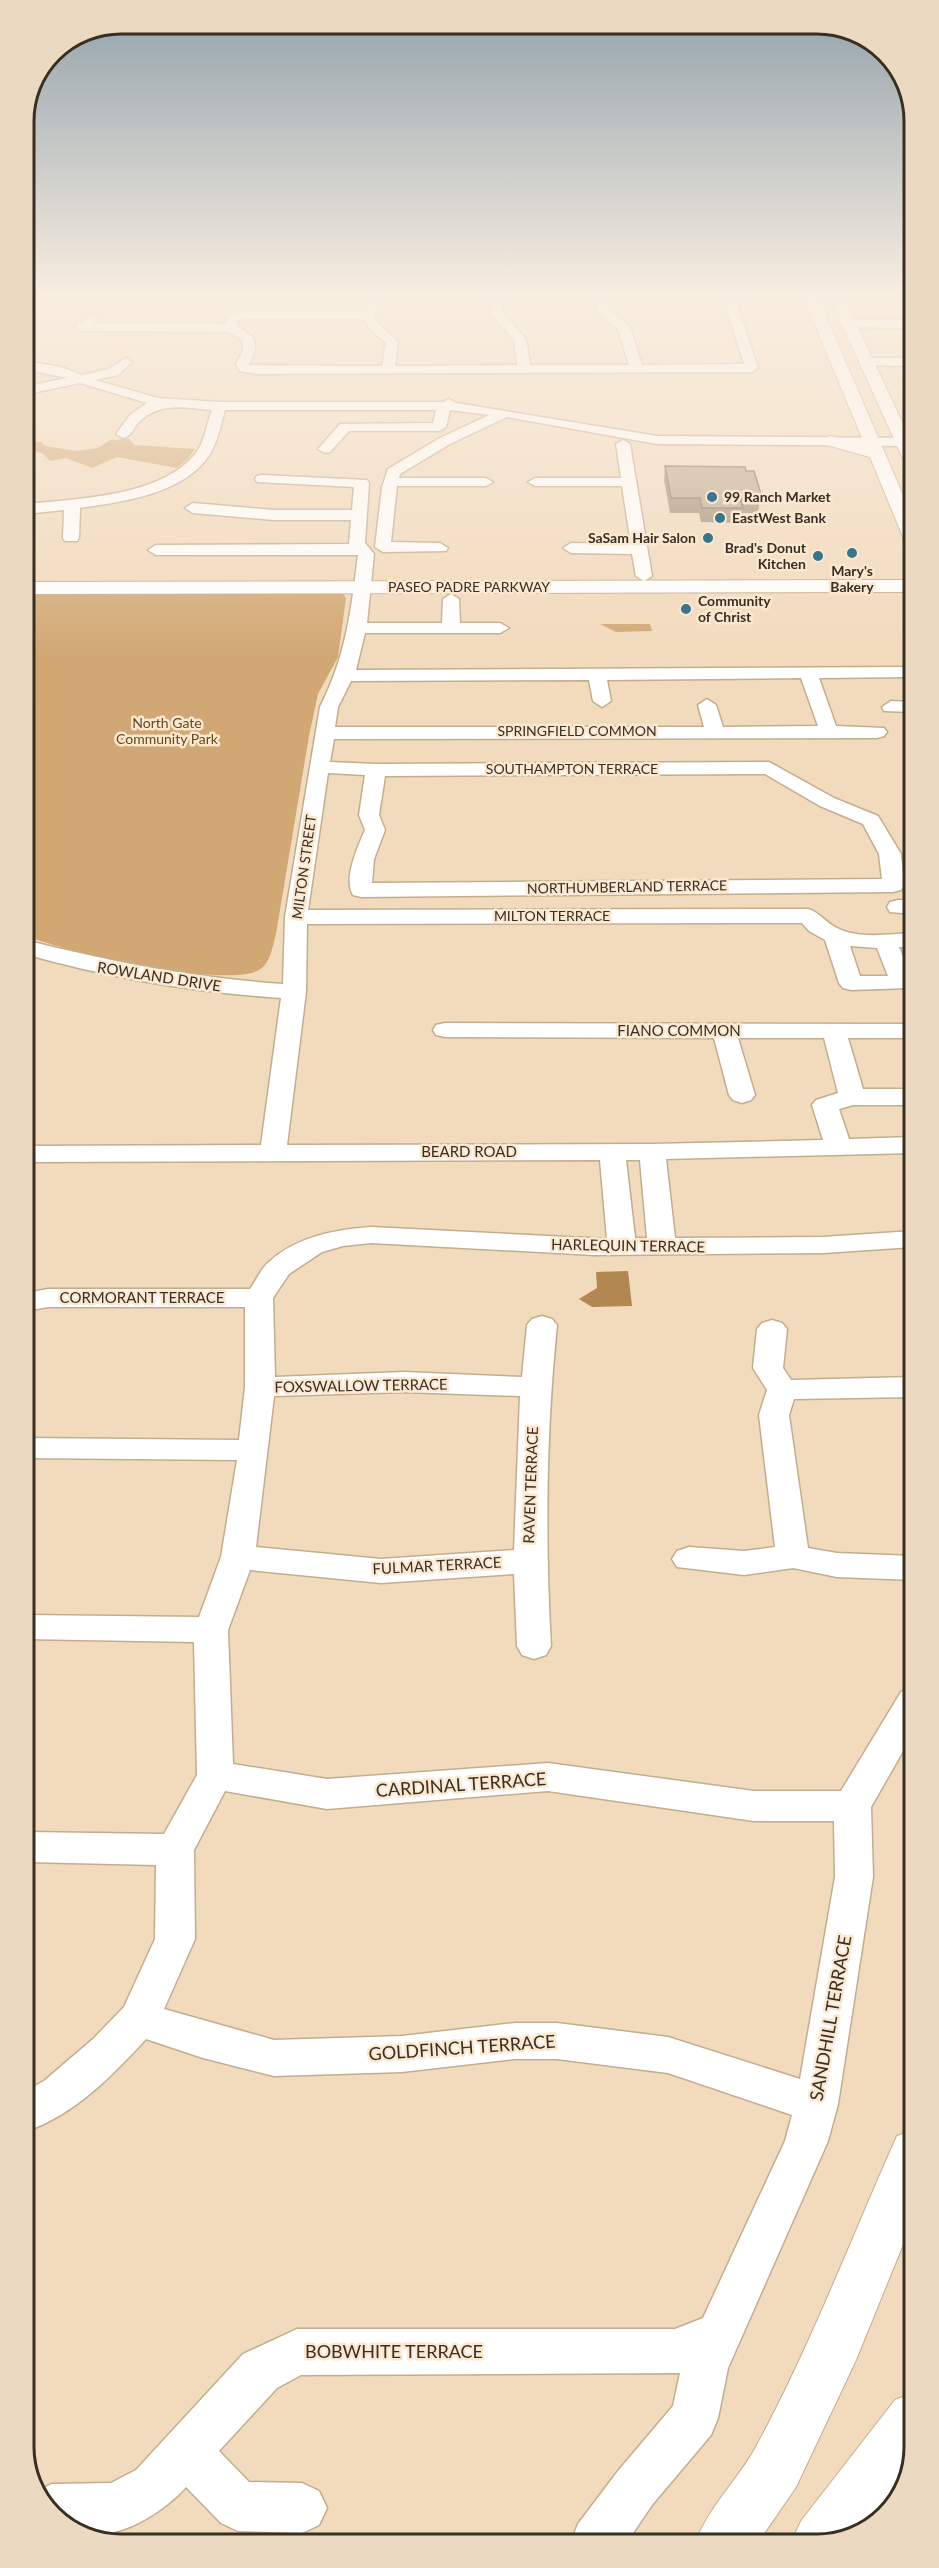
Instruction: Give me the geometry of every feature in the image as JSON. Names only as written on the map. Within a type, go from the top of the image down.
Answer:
[{"type":"main road","points":[[862,418],[904,518]]},
{"type":"main road","points":[[891,418],[904,440]]},
{"type":"main road","points":[[829,441],[874,448]]},
{"type":"main road","name":"PASEO PADRE PARKWAY","points":[[35,588],[644,576],[877,581]]},
{"type":"main road","points":[[582,587],[676,581],[684,576]]},
{"type":"main road","name":"PASEO PADRE PARKWAY","points":[[35,578],[364,581],[582,587],[877,581],[904,577]]},
{"type":"main road","points":[[877,581],[904,589]]},
{"type":"main road","points":[[730,2534],[777,2467],[837,2341],[904,2179]]},
{"type":"main road","points":[[827,2533],[904,2434]]},
{"type":"street","points":[[123,434],[135,418]]},
{"type":"street","points":[[35,508],[122,495],[173,478],[195,464],[204,452],[216,418]]},
{"type":"street","points":[[326,448],[345,427],[439,427],[441,418]]},
{"type":"street","points":[[440,548],[383,547],[393,472],[427,451],[495,418]]},
{"type":"street","points":[[532,418],[657,440],[829,441]]},
{"type":"street","points":[[623,444],[644,576]]},
{"type":"street","points":[[874,448],[904,449]]},
{"type":"street","points":[[156,550],[360,549],[357,544],[362,483],[262,479]]},
{"type":"street","points":[[391,482],[486,482]]},
{"type":"street","points":[[535,482],[628,482]]},
{"type":"street","points":[[101,486],[122,495]]},
{"type":"street","points":[[70,538],[72,504]]},
{"type":"street","points":[[193,508],[274,515],[359,515]]},
{"type":"street","points":[[571,548],[640,549]]},
{"type":"street","name":"MILTON STREET","points":[[273,1152],[294,992],[296,917],[329,707],[345,676],[357,628],[366,554],[360,549]]},
{"type":"street","points":[[451,599],[451,628]]},
{"type":"street","points":[[357,628],[500,628]]},
{"type":"street","points":[[345,676],[904,672]]},
{"type":"street","points":[[808,673],[829,732]]},
{"type":"street","points":[[597,674],[607,731]]},
{"type":"street","points":[[699,674],[715,732]]},
{"type":"street","points":[[493,694],[494,675]]},
{"type":"street","points":[[891,707],[904,707]]},
{"type":"street","name":"SPRINGFIELD COMMON","points":[[325,734],[495,723],[607,731],[877,732]]},
{"type":"street","name":"SOUTHAMPTON TERRACE","points":[[319,770],[357,773],[376,770],[769,768],[827,801],[871,820],[890,854]]},
{"type":"street","name":"NORTHUMBERLAND TERRACE","points":[[376,770],[369,815],[375,830],[363,859],[360,890],[893,885],[890,854]]},
{"type":"street","points":[[890,854],[904,854]]},
{"type":"street","name":"MILTON TERRACE","points":[[296,917],[808,916],[814,925],[836,939]]},
{"type":"street","points":[[885,940],[903,983],[851,983],[836,939],[904,940]]},
{"type":"street","name":"ROWLAND DRIVE","points":[[35,950],[79,964],[186,983],[294,992]]},
{"type":"street","name":"FIANO COMMON","points":[[445,1030],[904,1031]]},
{"type":"street","points":[[724,1030],[742,1095]]},
{"type":"street","points":[[834,1031],[852,1097]]},
{"type":"street","points":[[838,1146],[825,1105],[852,1097],[904,1097]]},
{"type":"street","name":"BEARD ROAD","points":[[35,1154],[652,1152],[904,1145]]},
{"type":"street","points":[[612,1152],[622,1247]]},
{"type":"street","points":[[652,1152],[662,1247]]},
{"type":"street","name":"HARLEQUIN TERRACE","points":[[259,1298],[278,1268],[312,1246],[342,1238],[371,1235],[622,1247],[823,1245],[904,1240]]},
{"type":"street","name":"CORMORANT TERRACE","points":[[34,1300],[48,1298],[259,1298]]},
{"type":"street","points":[[34,2108],[59,2094],[108,2052],[140,2019],[175,1938],[175,1850],[215,1775],[211,1630],[238,1557],[254,1450],[260,1387],[259,1298]]},
{"type":"street","name":"RAVEN TERRACE","points":[[534,1646],[528,1561],[535,1387],[543,1325]]},
{"type":"street","points":[[772,1329],[768,1368],[782,1390]]},
{"type":"street","name":"FOXSWALLOW TERRACE","points":[[260,1387],[404,1382],[535,1387]]},
{"type":"street","points":[[782,1390],[904,1387]]},
{"type":"street","points":[[782,1390],[774,1415],[793,1556]]},
{"type":"street","points":[[34,1448],[254,1450]]},
{"type":"street","points":[[689,1559],[744,1563],[793,1556],[837,1565],[904,1568]]},
{"type":"street","name":"FULMAR TERRACE","points":[[238,1557],[381,1570],[528,1561]]},
{"type":"street","points":[[34,1627],[211,1630]]},
{"type":"street","points":[[852,1806],[904,1718]]},
{"type":"street","name":"CARDINAL TERRACE","points":[[215,1775],[327,1794],[548,1777],[754,1806],[852,1806]]},
{"type":"street","name":"SANDHILL TERRACE","points":[[602,2534],[635,2488],[694,2418],[705,2367],[806,2141],[817,2104],[854,1878],[852,1806]]},
{"type":"street","points":[[34,1847],[175,1850]]},
{"type":"street","name":"GOLDFINCH TERRACE","points":[[140,2019],[203,2040],[274,2058],[402,2054],[515,2041],[557,2041],[668,2055],[817,2104]]},
{"type":"street","name":"BOBWHITE TERRACE","points":[[61,2509],[115,2508],[153,2487],[260,2370],[297,2352],[675,2352],[721,2334]]},
{"type":"street","points":[[185,2452],[238,2506],[302,2508]]},
{"type":"green space","points":[[129,439],[135,445],[195,449],[177,468],[117,457],[92,468],[66,458],[50,461],[42,453],[35,452],[35,442],[42,442],[45,446],[77,451],[98,448],[110,440]]},
{"type":"green space","name":"North Gate Community Park","points":[[35,590],[329,590],[342,593],[346,598],[338,657],[318,694],[276,934],[269,959],[263,967],[241,975],[180,972],[107,959],[35,938]]},
{"type":"green space","points":[[600,624],[650,624],[652,631],[616,632]]},
{"type":"shaded area","points":[[628,1271],[632,1306],[592,1307],[579,1299],[597,1288],[596,1272]]},
{"type":"building","points":[[665,466],[745,467],[746,471],[754,471],[761,494],[758,494],[759,499],[740,499],[743,508],[702,508],[700,498],[671,498]]},
{"type":"place","name":"99 Ranch Market","points":[[712,497]]},
{"type":"place","name":"EastWest Bank","points":[[720,518]]},
{"type":"place","name":"SaSam Hair Salon","points":[[708,538]]},
{"type":"place","name":"Mary's Bakery","points":[[852,553]]},
{"type":"place","name":"Brad's Donut Kitchen","points":[[818,556]]},
{"type":"place","name":"Community of Christ","points":[[686,609]]}]
